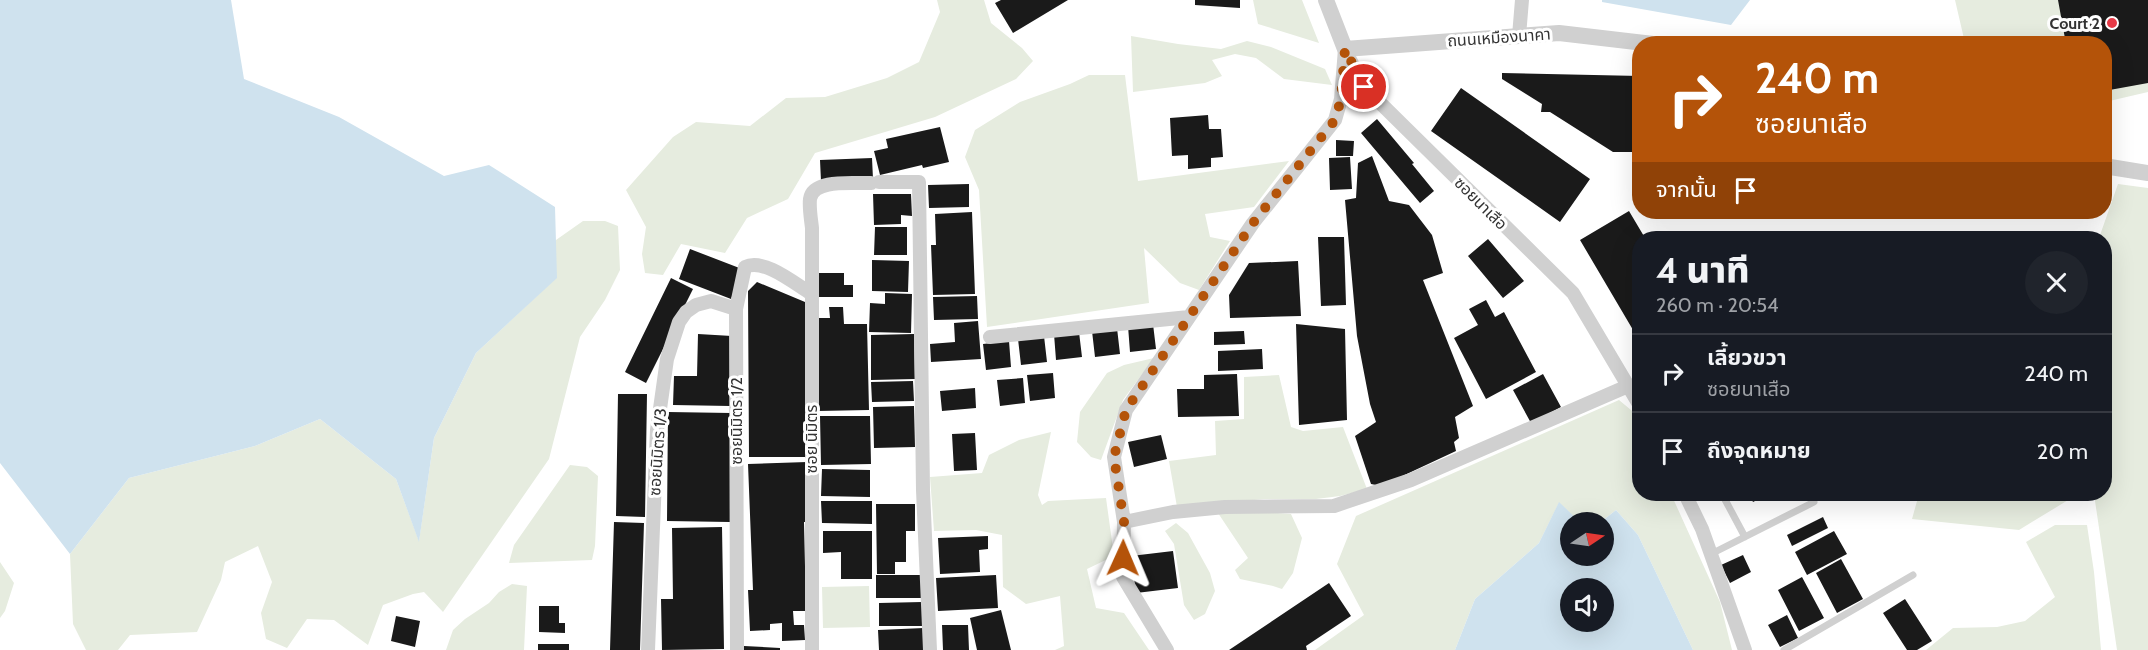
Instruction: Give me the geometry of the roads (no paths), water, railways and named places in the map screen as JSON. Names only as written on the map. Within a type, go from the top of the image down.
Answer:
[{"type":"street","name":"ซอยนาเสือ","points":[[1326,0],[1345,49],[1364,87],[1573,294],[1632,393]]},
{"type":"street","points":[[1519,36],[1522,0]]},
{"type":"street","name":"ถนนเหมืองนาคา","points":[[1345,49],[1559,33],[1632,42]]},
{"type":"street","points":[[1167,650],[1122,577],[1124,522],[1114,457],[1126,410],[1253,223],[1335,120],[1341,99],[1345,49]]},
{"type":"street","points":[[2112,167],[2148,173]]},
{"type":"street","name":"ซอย นิมิตร","points":[[812,650],[810,293],[812,228],[810,199],[813,191],[830,184],[919,182],[923,490],[930,650]]},
{"type":"street","name":"ซอยนิมิตร 1/2","points":[[737,650],[736,309],[746,267],[752,264],[762,264],[810,293]]},
{"type":"street","name":"ซอยนิมิตร 1/3","points":[[648,650],[657,430],[667,359],[679,322],[686,312],[696,305],[711,301],[736,309]]},
{"type":"street","points":[[990,337],[1189,317]]},
{"type":"street","points":[[1124,522],[1173,512],[1225,507],[1334,506],[1411,480],[1628,386]]},
{"type":"street","points":[[1688,501],[1702,529],[1746,650]]},
{"type":"lane","points":[[1726,501],[1745,537]]},
{"type":"lane","points":[[1711,554],[1814,501]]},
{"type":"lane","points":[[1784,650],[1913,575]]},
{"type":"water","points":[[0,0],[231,0],[244,79],[339,117],[444,176],[489,165],[555,207],[557,278],[476,353],[434,438],[419,542],[396,479],[320,419],[255,446],[129,478],[70,554],[0,463]]},
{"type":"water","points":[[1602,0],[1750,0],[1731,25],[1602,2]]},
{"type":"water","points":[[1559,502],[1570,512],[1560,512],[1560,566],[1614,566],[1614,512],[1616,510],[1638,535],[1693,650],[1455,650],[1475,599],[1539,543]]},
{"type":"place","name":"Court 2","points":[[2112,23]]}]
